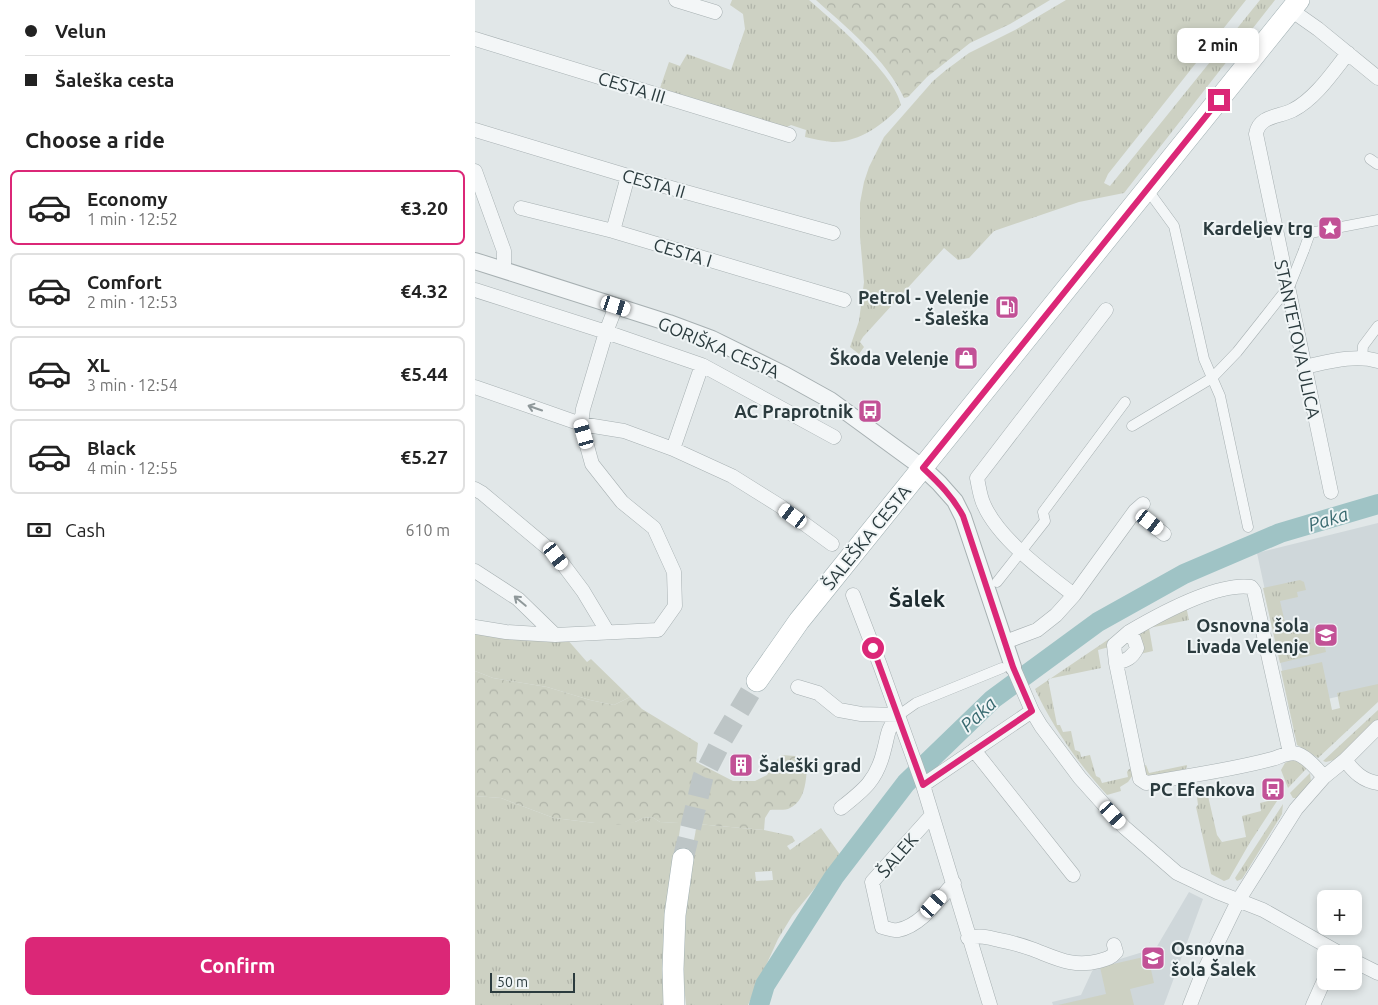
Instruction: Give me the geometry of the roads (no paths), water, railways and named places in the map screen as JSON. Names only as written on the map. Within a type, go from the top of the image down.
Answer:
[{"type":"main road","name":"ŠALEŠKA CESTA","points":[[757,681],[799,621],[1295,5]]},
{"type":"main road","points":[[674,1005],[675,914],[683,859]]},
{"type":"street","points":[[677,0],[715,12]]},
{"type":"street","points":[[1295,5],[1378,78]]},
{"type":"street","name":"CESTA III","points":[[475,39],[789,135]]},
{"type":"street","name":"STANTETOVA ULICA","points":[[1331,492],[1256,134],[1260,124],[1265,119],[1291,112],[1308,100],[1348,53]]},
{"type":"street","name":"CESTA II","points":[[475,130],[628,176],[833,233]]},
{"type":"street","points":[[475,170],[504,251],[504,270]]},
{"type":"street","points":[[613,231],[628,176]]},
{"type":"street","points":[[1147,189],[1173,226],[1204,359],[1220,396],[1248,527]]},
{"type":"street","name":"CESTA I","points":[[521,208],[613,231],[844,300]]},
{"type":"street","points":[[1133,426],[1212,378],[1237,352],[1290,285],[1310,234],[1378,220]]},
{"type":"street","name":"GORIŠKA CESTA","points":[[475,261],[669,323],[750,356],[818,393],[923,468],[955,501],[963,516],[1005,642],[1008,668]]},
{"type":"street","points":[[475,290],[606,332],[702,366],[835,437]]},
{"type":"street","points":[[475,627],[506,632],[555,635],[659,630],[675,606],[674,572],[654,528],[622,502],[592,464],[581,424],[583,410],[606,332],[616,306]]},
{"type":"street","points":[[1074,595],[1021,551],[996,526],[983,503],[977,478],[1106,310]]},
{"type":"street","points":[[1362,358],[1363,346],[1378,326]]},
{"type":"street","points":[[1305,368],[1335,361],[1362,358],[1378,361]]},
{"type":"street","points":[[673,449],[702,366]]},
{"type":"street","points":[[475,387],[581,424],[623,432],[673,449],[731,476],[779,506],[832,544]]},
{"type":"street","points":[[997,582],[1045,521],[1043,512],[1125,402]]},
{"type":"street","points":[[475,489],[556,556],[583,591],[607,631]]},
{"type":"street","points":[[1005,642],[1037,630],[1056,615],[1074,595],[1139,508],[1164,534]]},
{"type":"street","points":[[475,571],[518,600],[555,635]]},
{"type":"street","points":[[1290,753],[1254,591],[1251,586],[1218,591],[1183,603],[1156,616],[1131,636],[1114,645],[1140,779],[1146,783],[1219,771],[1290,753],[1298,754],[1315,766],[1325,777]]},
{"type":"street","name":"ŠALEK","points":[[853,595],[920,776],[990,1005]]},
{"type":"street","points":[[841,808],[865,790],[874,777],[885,749],[889,728],[899,715],[916,702],[1008,668],[1024,691],[1032,711],[1041,726],[1080,778],[1124,828],[1177,872],[1238,901],[1263,910],[1324,945]]},
{"type":"street","points":[[798,687],[818,692],[839,710],[861,714],[899,715]]},
{"type":"street","points":[[920,776],[974,750],[1032,711]]},
{"type":"street","points":[[1190,1005],[1201,977],[1238,901],[1296,809],[1325,777],[1378,727]]},
{"type":"street","points":[[974,750],[1073,875]]},
{"type":"street","points":[[1345,760],[1367,781],[1378,783]]},
{"type":"street","name":"ŠALEK","points":[[932,815],[872,882],[883,927],[896,930],[911,926],[954,883]]},
{"type":"street","points":[[968,938],[978,935],[1008,942],[1075,964],[1094,962],[1111,957],[1116,952],[1114,945]]},
{"type":"street","points":[[1362,965],[1378,973]]},
{"type":"street","points":[[1313,1005],[1320,990]]},
{"type":"waterway","name":"Paka","points":[[759,1005],[765,985],[834,877],[906,783],[993,699],[1098,622],[1184,574],[1280,533],[1378,504]]},
{"type":"tunnel","points":[[683,859],[703,777],[723,738],[757,681]]},
{"type":"place","name":"Kardeljev trg","points":[[1330,228]]},
{"type":"place","name":"Petrol - Velenje - Šaleška","points":[[1007,307]]},
{"type":"place","name":"Škoda Velenje","points":[[966,358]]},
{"type":"place","name":"AC Praprotnik","points":[[870,411]]},
{"type":"place","name":"Osnovna šola Livada Velenje","points":[[1326,635]]},
{"type":"place","name":"Šaleški grad","points":[[741,765]]},
{"type":"place","name":"PC Efenkova","points":[[1273,789]]},
{"type":"place","name":"Osnovna šola Šalek","points":[[1153,958]]},
{"type":"district","name":"Šalek","points":[[917,598]]}]
